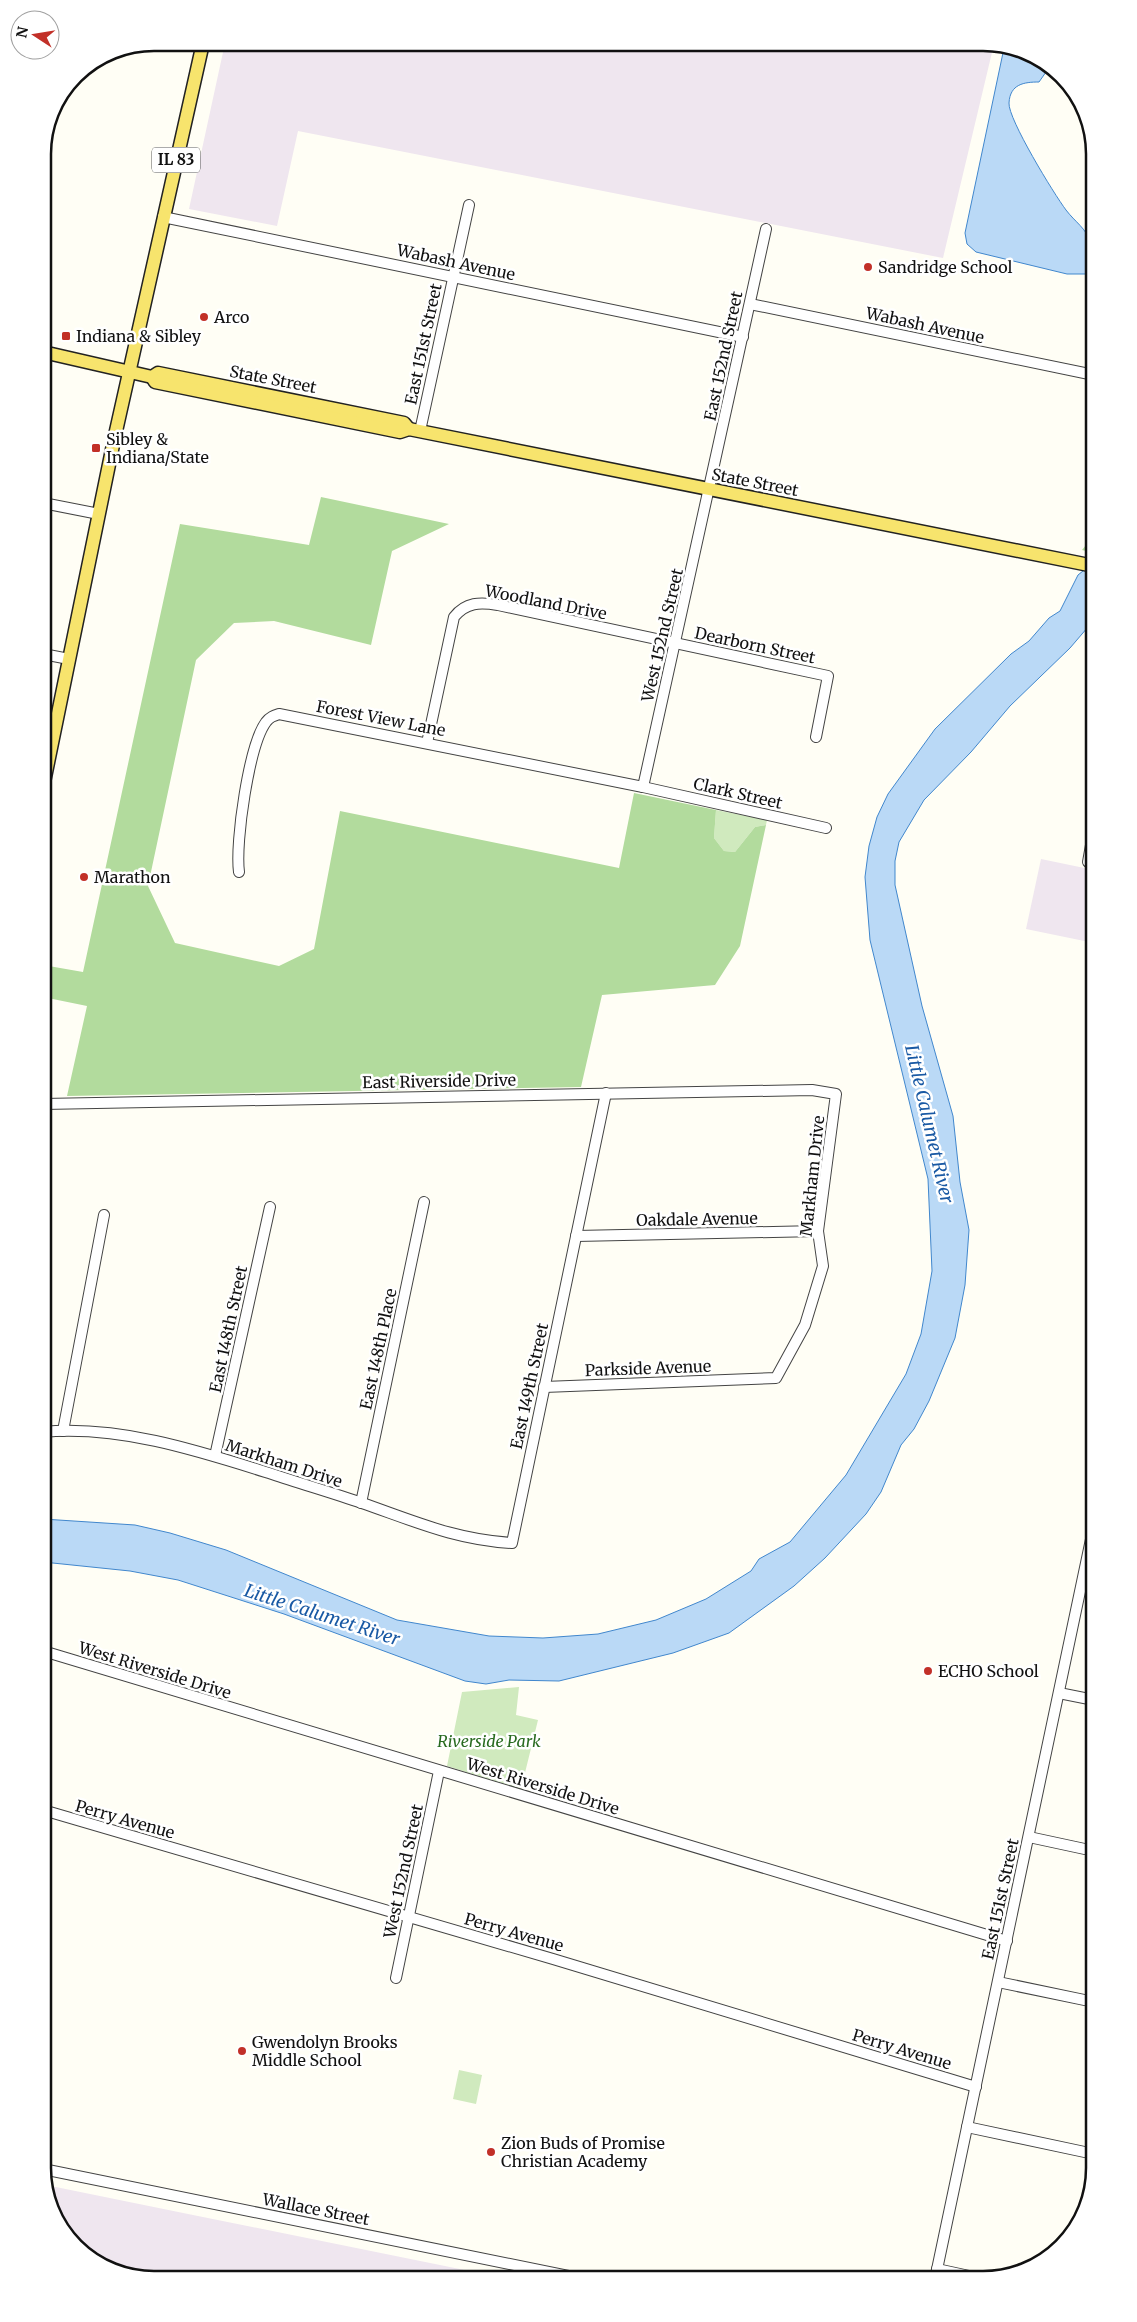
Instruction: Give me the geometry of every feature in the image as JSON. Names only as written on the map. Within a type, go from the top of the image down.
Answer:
[{"type":"main road","name":"IL 83","points":[[51,748],[129,371],[201,51]]},
{"type":"main road","name":"State Street","points":[[51,354],[129,371],[153,380],[158,373],[266,394],[404,423],[414,430],[1086,565]]},
{"type":"street","name":"East 151st Street","points":[[414,430],[469,205]]},
{"type":"street","name":"Wabash Avenue","points":[[163,217],[743,337]]},
{"type":"street","name":"East 152nd Street","points":[[710,489],[766,228]]},
{"type":"street","name":"Wabash Avenue","points":[[750,304],[1086,373]]},
{"type":"street","name":"West 152nd Street","points":[[643,787],[710,489]]},
{"type":"street","points":[[51,505],[99,514]]},
{"type":"street","name":"Woodland Drive","points":[[426,743],[454,617],[467,605],[476,603],[498,605],[675,644]]},
{"type":"street","name":"Dearborn Street","points":[[675,644],[828,676],[816,737]]},
{"type":"street","points":[[51,656],[69,659]]},
{"type":"street","name":"Forest View Lane","points":[[239,872],[237,854],[240,824],[251,768],[261,733],[272,716],[288,715],[643,787]]},
{"type":"street","name":"Clark Street","points":[[643,787],[826,828]]},
{"type":"street","name":"East Riverside Drive","points":[[51,1104],[812,1090],[836,1094]]},
{"type":"street","points":[[576,1236],[606,1093]]},
{"type":"street","name":"Markham Drive","points":[[753,1380],[776,1378],[805,1324],[823,1266],[818,1231],[836,1094]]},
{"type":"street","name":"East 148th Place","points":[[361,1503],[424,1202]]},
{"type":"street","name":"East 148th Street","points":[[215,1456],[270,1207]]},
{"type":"street","points":[[63,1430],[104,1215]]},
{"type":"street","name":"Oakdale Avenue","points":[[576,1236],[818,1231]]},
{"type":"street","name":"East 149th Street","points":[[512,1543],[576,1236]]},
{"type":"street","name":"Parkside Avenue","points":[[544,1387],[753,1380]]},
{"type":"street","name":"Markham Drive","points":[[51,1431],[63,1430],[116,1434],[215,1456],[361,1503],[444,1533],[482,1542],[512,1543]]},
{"type":"street","name":"East 151st Street","points":[[937,2271],[1086,1563]]},
{"type":"street","name":"West Riverside Drive","points":[[51,1654],[1007,1941]]},
{"type":"street","points":[[1059,1693],[1086,1698]]},
{"type":"street","name":"West 152nd Street","points":[[396,1978],[439,1771]]},
{"type":"street","name":"Perry Avenue","points":[[51,1813],[409,1917],[976,2087]]},
{"type":"street","points":[[1029,1837],[1086,1849]]},
{"type":"street","points":[[998,1982],[1086,2000]]},
{"type":"street","points":[[967,2127],[1086,2152]]},
{"type":"street","name":"Wallace Street","points":[[51,2171],[544,2271]]},
{"type":"shaded area","points":[[223,51],[992,51],[943,258],[298,131],[277,226],[189,209]]},
{"type":"shaded area","points":[[1041,859],[1086,868],[1086,941],[1026,929]]},
{"type":"shaded area","points":[[53,2186],[470,2271],[148,2271],[135,2269],[103,2257],[82,2240],[65,2219]]},
{"type":"green space","points":[[321,497],[449,524],[392,551],[371,645],[274,621],[234,623],[196,660],[148,886],[175,943],[279,966],[314,949],[340,811],[619,868],[634,793],[716,810],[714,838],[724,851],[735,852],[755,827],[766,825],[740,946],[715,985],[602,995],[581,1087],[67,1096],[87,1006],[51,999],[51,966],[83,972],[180,524],[309,545]]},
{"type":"green space","points":[[716,810],[767,820],[766,825],[755,827],[735,852],[724,851],[714,838]]},
{"type":"green space","name":"Riverside Park","points":[[519,1687],[516,1715],[538,1720],[521,1789],[447,1766],[462,1692]]},
{"type":"green space","points":[[459,2070],[482,2075],[476,2104],[453,2099]]},
{"type":"water","points":[[1003,53],[1028,62],[1045,73],[1039,82],[1019,85],[1015,88],[1009,103],[1023,140],[1066,210],[1086,234],[1086,274],[1067,274],[976,252],[967,244],[965,233]]},
{"type":"water","name":"Little Calumet River","points":[[1086,568],[1086,629],[1070,648],[1010,706],[971,752],[924,800],[899,842],[895,861],[895,885],[922,1006],[953,1116],[960,1182],[969,1230],[965,1285],[955,1338],[929,1401],[914,1429],[901,1445],[881,1492],[866,1514],[825,1558],[794,1586],[729,1633],[673,1653],[559,1681],[509,1680],[486,1684],[465,1681],[284,1614],[178,1580],[130,1571],[51,1563],[51,1520],[135,1525],[170,1533],[226,1550],[397,1620],[489,1636],[543,1638],[598,1634],[656,1620],[706,1599],[751,1571],[759,1559],[790,1542],[846,1475],[906,1374],[921,1334],[932,1271],[928,1179],[870,940],[865,877],[869,846],[877,817],[888,794],[935,729],[1011,654],[1029,641],[1049,618],[1060,611],[1078,575]]},
{"type":"place","name":"Sandridge School","points":[[868,267]]},
{"type":"place","name":"Arco","points":[[204,317]]},
{"type":"place","name":"Indiana & Sibley","points":[[66,336]]},
{"type":"place","name":"Sibley & Indiana/State","points":[[96,448]]},
{"type":"place","name":"Marathon","points":[[84,877]]},
{"type":"place","name":"ECHO School","points":[[928,1671]]},
{"type":"place","name":"Gwendolyn Brooks Middle School","points":[[242,2051]]},
{"type":"place","name":"Zion Buds of Promise Christian Academy","points":[[491,2152]]}]
